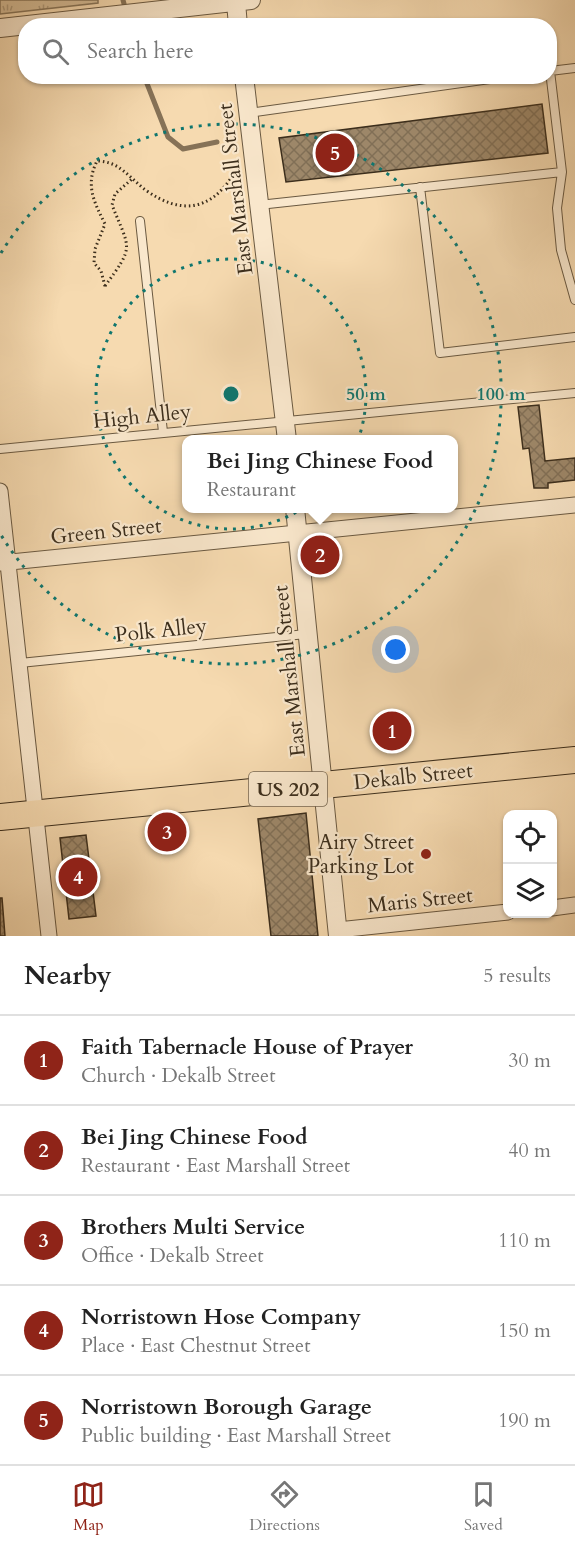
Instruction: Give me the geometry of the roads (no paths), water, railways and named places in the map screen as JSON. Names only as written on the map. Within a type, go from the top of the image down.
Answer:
[{"type":"highway","name":"Dekalb Street","points":[[0,817],[575,760]]},
{"type":"street","points":[[89,18],[241,1],[239,18]]},
{"type":"street","points":[[0,28],[18,26]]},
{"type":"street","name":"East Marshall Street","points":[[245,84],[287,435]]},
{"type":"street","points":[[0,491],[4,563],[20,663],[49,936]]},
{"type":"street","name":"Green Street","points":[[4,563],[575,505]]},
{"type":"street","name":"East Marshall Street","points":[[295,513],[338,933]]},
{"type":"street","points":[[557,907],[575,905]]},
{"type":"street","name":"Maris Street","points":[[338,933],[503,912]]},
{"type":"lane","points":[[557,70],[575,68]]},
{"type":"lane","points":[[248,113],[455,84]]},
{"type":"lane","points":[[552,84],[562,172],[557,208],[561,250],[575,300]]},
{"type":"lane","points":[[259,205],[562,172]]},
{"type":"lane","points":[[420,188],[440,353],[575,337]]},
{"type":"lane","points":[[140,221],[163,432]]},
{"type":"lane","name":"High Alley","points":[[0,449],[285,419],[575,393]]},
{"type":"lane","name":"Polk Alley","points":[[20,663],[306,634]]},
{"type":"waterway","points":[[123,0],[128,18]]},
{"type":"waterway","points":[[147,84],[168,137],[183,149],[217,142]]},
{"type":"place","name":"Norristown Borough Garage","points":[[335,153]]},
{"type":"place","name":"Bei Jing Chinese Food","points":[[320,555]]},
{"type":"place","name":"Faith Tabernacle House of Prayer","points":[[392,731]]},
{"type":"place","name":"Brothers Multi Service","points":[[167,832]]},
{"type":"place","name":"Airy Street Parking Lot","points":[[426,854]]},
{"type":"place","name":"Norristown Hose Company","points":[[78,877]]}]
